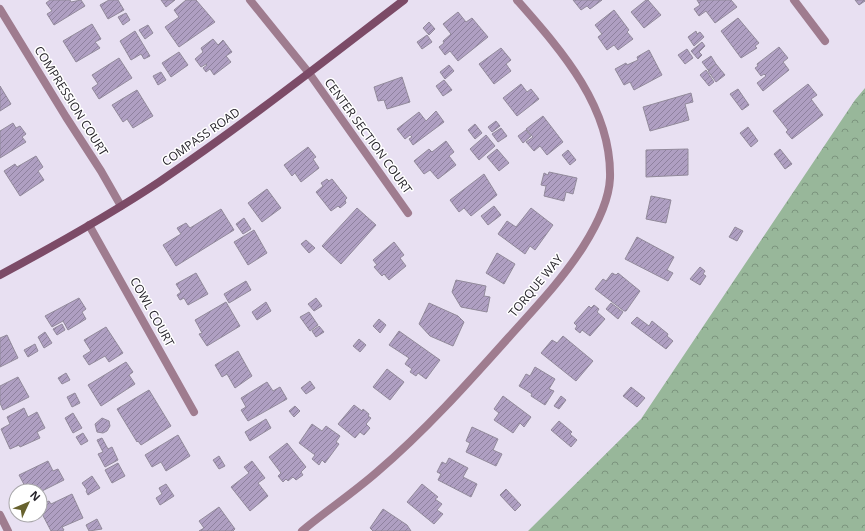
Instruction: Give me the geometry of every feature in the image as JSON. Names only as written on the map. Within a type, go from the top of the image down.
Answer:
[{"type":"street","name":"CENTER SECTION COURT","points":[[250,0],[309,74],[408,213]]},
{"type":"street","name":"COMPASS ROAD","points":[[0,275],[121,206],[212,145],[309,74],[404,0]]},
{"type":"street","name":"TORQUE WAY","points":[[302,531],[377,472],[459,393],[532,311],[574,259],[586,241],[607,197],[610,178],[606,138],[592,101],[582,83],[544,31],[517,0]]},
{"type":"street","points":[[794,0],[825,41]]},
{"type":"street","name":"COMPRESSION COURT","points":[[0,9],[101,171],[121,206]]},
{"type":"street","name":"COWL COURT","points":[[89,225],[194,412]]},
{"type":"street","points":[[0,515],[8,531]]},
{"type":"green space","points":[[865,88],[865,531],[528,531],[641,419],[855,100]]},
{"type":"building","points":[[50,0],[70,0],[71,2],[81,0],[85,6],[54,25],[47,14],[52,11],[46,3]]},
{"type":"building","points":[[109,0],[118,0],[124,10],[108,19],[100,5]]},
{"type":"building","points":[[161,0],[175,0],[166,7]]},
{"type":"building","points":[[186,0],[196,0],[215,22],[179,47],[165,27],[179,17],[174,10]]},
{"type":"building","points":[[573,0],[602,0],[590,9],[587,6],[581,10]]},
{"type":"building","points":[[648,0],[661,15],[644,28],[631,12]]},
{"type":"building","points":[[697,0],[731,0],[737,7],[715,23],[706,11],[699,16],[694,9],[700,5]]},
{"type":"building","points":[[855,0],[865,0],[865,1],[859,5]]},
{"type":"building","points":[[614,10],[629,30],[627,32],[633,39],[618,50],[614,45],[607,50],[598,37],[602,34],[595,25]]},
{"type":"building","points":[[458,12],[466,22],[472,18],[488,37],[458,61],[450,51],[445,55],[439,47],[451,34],[443,24]]},
{"type":"building","points":[[126,13],[130,20],[123,25],[118,17]]},
{"type":"building","points":[[738,18],[759,43],[755,46],[757,48],[741,58],[721,31]]},
{"type":"building","points":[[429,22],[435,29],[429,35],[423,28]]},
{"type":"building","points":[[92,24],[101,39],[95,42],[100,48],[76,62],[63,41]]},
{"type":"building","points":[[148,25],[153,33],[145,39],[139,30]]},
{"type":"building","points":[[135,31],[150,56],[144,59],[141,54],[131,60],[120,41]]},
{"type":"building","points":[[696,31],[697,34],[700,32],[704,37],[694,46],[688,37]]},
{"type":"building","points":[[427,35],[432,42],[422,49],[417,42]]},
{"type":"building","points":[[213,39],[218,45],[223,40],[232,52],[226,56],[231,62],[214,75],[210,69],[206,72],[203,68],[207,65],[206,64],[201,67],[195,59],[203,52],[201,48]]},
{"type":"building","points":[[702,42],[705,46],[699,52],[702,55],[698,59],[691,51]]},
{"type":"building","points":[[779,47],[788,58],[783,62],[789,70],[763,91],[757,83],[766,76],[764,74],[761,76],[755,68],[758,66],[757,64]]},
{"type":"building","points":[[501,48],[511,60],[506,64],[511,71],[494,84],[479,64]]},
{"type":"building","points":[[687,49],[693,58],[685,64],[678,55]]},
{"type":"building","points":[[649,50],[662,75],[634,90],[630,82],[624,85],[615,69],[626,63],[627,65],[638,60],[637,57]]},
{"type":"building","points":[[179,52],[188,65],[171,77],[162,63]]},
{"type":"building","points":[[711,56],[716,64],[708,70],[702,62]]},
{"type":"building","points":[[119,58],[132,78],[99,99],[92,88],[98,84],[92,75]]},
{"type":"building","points":[[716,64],[725,75],[716,82],[708,71]]},
{"type":"building","points":[[449,65],[454,71],[445,79],[440,72]]},
{"type":"building","points":[[706,70],[714,82],[709,86],[700,75]]},
{"type":"building","points":[[161,72],[166,80],[158,85],[153,76]]},
{"type":"building","points":[[402,77],[410,102],[387,109],[384,100],[378,101],[374,87]]},
{"type":"building","points":[[444,80],[452,90],[443,96],[436,86]]},
{"type":"building","points":[[521,84],[527,92],[531,89],[539,99],[517,116],[503,98]]},
{"type":"building","points":[[808,84],[817,95],[811,99],[823,115],[792,139],[786,132],[788,130],[773,111]]},
{"type":"building","points":[[0,86],[11,104],[0,111]]},
{"type":"building","points":[[738,89],[749,105],[742,110],[730,94]]},
{"type":"building","points":[[137,90],[153,116],[133,128],[127,119],[123,122],[112,105]]},
{"type":"building","points":[[691,93],[693,102],[685,104],[689,120],[650,131],[643,107]]},
{"type":"building","points":[[436,111],[444,122],[413,145],[409,139],[412,137],[410,135],[405,139],[397,129],[419,112],[426,121]]},
{"type":"building","points":[[543,116],[563,142],[547,155],[540,146],[534,151],[526,142],[533,137],[526,129]]},
{"type":"building","points":[[496,121],[500,126],[492,132],[488,127]]},
{"type":"building","points":[[13,123],[16,128],[20,126],[26,134],[22,137],[26,142],[0,158],[0,131]]},
{"type":"building","points":[[475,124],[482,133],[475,139],[468,130]]},
{"type":"building","points":[[748,127],[758,141],[751,147],[740,133]]},
{"type":"building","points":[[501,128],[507,136],[498,142],[492,134]]},
{"type":"building","points":[[526,130],[531,136],[523,143],[518,136]]},
{"type":"building","points":[[486,135],[495,146],[479,160],[470,149]]},
{"type":"building","points":[[446,141],[454,152],[449,156],[456,165],[438,179],[430,170],[424,174],[414,161],[429,149],[432,152]]},
{"type":"building","points":[[308,147],[316,157],[313,159],[319,168],[301,182],[295,173],[292,176],[284,165]]},
{"type":"building","points":[[497,149],[509,163],[499,171],[487,157]]},
{"type":"building","points":[[688,149],[688,175],[646,177],[646,150]]},
{"type":"building","points":[[780,149],[792,164],[785,169],[774,154]]},
{"type":"building","points":[[568,150],[576,160],[570,165],[562,155]]},
{"type":"building","points":[[36,156],[43,167],[38,171],[44,180],[20,196],[4,171],[15,164],[17,167]]},
{"type":"building","points":[[549,172],[577,178],[573,194],[566,192],[564,201],[544,196],[546,186],[541,185],[544,173],[548,175]]},
{"type":"building","points":[[484,174],[497,195],[471,216],[464,208],[459,212],[450,200]]},
{"type":"building","points":[[327,179],[329,181],[332,179],[347,198],[345,200],[346,203],[340,208],[338,206],[331,211],[316,192],[323,186],[321,183]]},
{"type":"building","points":[[267,189],[281,208],[262,222],[248,203]]},
{"type":"building","points":[[651,196],[671,200],[666,223],[646,219]]},
{"type":"building","points":[[494,206],[501,215],[488,225],[481,216]]},
{"type":"building","points":[[357,208],[376,225],[341,264],[322,246]]},
{"type":"building","points":[[531,208],[553,225],[535,250],[530,246],[525,254],[498,234],[507,221],[516,227]]},
{"type":"building","points":[[221,209],[234,230],[176,266],[163,245],[181,234],[177,228],[186,223],[190,228]]},
{"type":"building","points":[[244,218],[251,229],[243,234],[236,224]]},
{"type":"building","points":[[735,227],[743,231],[737,241],[729,237]]},
{"type":"building","points":[[254,230],[267,253],[248,265],[234,242]]},
{"type":"building","points":[[637,237],[674,257],[667,270],[673,273],[668,281],[625,259]]},
{"type":"building","points":[[306,240],[315,248],[309,253],[301,244]]},
{"type":"building","points":[[394,242],[404,255],[400,258],[406,266],[389,280],[384,274],[382,276],[374,267],[377,265],[373,260]]},
{"type":"building","points":[[497,253],[515,264],[504,284],[486,273]]},
{"type":"building","points":[[700,267],[705,271],[703,274],[706,276],[700,285],[690,279]]},
{"type":"building","points":[[196,273],[208,294],[188,305],[184,298],[180,300],[177,295],[181,292],[176,284]]},
{"type":"building","points":[[612,273],[616,275],[618,273],[640,291],[626,311],[595,289],[603,279],[606,281]]},
{"type":"building","points":[[456,280],[486,286],[484,296],[490,297],[487,312],[461,307],[452,292]]},
{"type":"building","points":[[246,281],[251,290],[229,303],[224,294]]},
{"type":"building","points":[[79,298],[86,309],[82,312],[86,319],[68,330],[63,321],[52,327],[45,316]]},
{"type":"building","points":[[316,298],[322,306],[314,311],[308,304]]},
{"type":"building","points":[[226,302],[240,326],[207,346],[199,334],[202,333],[195,320]]},
{"type":"building","points":[[266,302],[271,311],[257,320],[252,312]]},
{"type":"building","points":[[429,303],[458,316],[464,322],[453,346],[430,336],[419,324]]},
{"type":"building","points":[[611,303],[623,312],[618,319],[606,309]]},
{"type":"building","points":[[594,305],[599,309],[597,312],[605,319],[590,336],[582,330],[580,333],[575,329],[577,326],[574,323],[589,306],[591,308]]},
{"type":"building","points":[[309,312],[318,325],[310,331],[300,317]]},
{"type":"building","points":[[637,317],[649,326],[652,321],[668,334],[667,336],[673,341],[666,349],[631,323]]},
{"type":"building","points":[[379,319],[386,325],[380,333],[373,326]]},
{"type":"building","points":[[62,324],[65,330],[57,335],[53,329]]},
{"type":"building","points":[[319,326],[324,332],[316,337],[312,331]]},
{"type":"building","points":[[106,327],[123,353],[109,362],[105,356],[89,365],[83,356],[91,351],[84,340]]},
{"type":"building","points":[[399,331],[440,360],[426,379],[418,373],[416,376],[410,372],[412,369],[405,364],[409,358],[389,345]]},
{"type":"building","points":[[45,332],[52,343],[44,348],[38,337]]},
{"type":"building","points":[[7,335],[18,358],[0,367],[0,338]]},
{"type":"building","points":[[563,336],[593,361],[576,381],[541,353],[552,340],[557,343]]},
{"type":"building","points":[[359,339],[366,345],[360,352],[353,346]]},
{"type":"building","points":[[35,344],[38,351],[28,357],[24,350]]},
{"type":"building","points":[[238,351],[252,376],[235,388],[227,374],[222,377],[215,365]]},
{"type":"building","points":[[126,362],[133,372],[129,375],[135,384],[101,406],[88,385]]},
{"type":"building","points":[[535,367],[555,379],[549,389],[554,391],[545,405],[531,396],[532,394],[519,386],[526,374],[530,376]]},
{"type":"building","points":[[387,369],[404,382],[390,400],[373,387]]},
{"type":"building","points":[[66,373],[70,380],[62,384],[58,378]]},
{"type":"building","points":[[18,377],[29,397],[3,410],[0,403],[0,386]]},
{"type":"building","points":[[310,381],[315,388],[306,394],[301,388]]},
{"type":"building","points":[[267,382],[273,391],[280,387],[287,399],[248,421],[241,410],[246,407],[241,398]]},
{"type":"building","points":[[631,387],[645,398],[637,407],[623,396]]},
{"type":"building","points":[[149,390],[171,426],[141,445],[138,441],[137,442],[117,409]]},
{"type":"building","points":[[75,393],[80,403],[72,407],[67,397]]},
{"type":"building","points":[[503,396],[531,417],[524,427],[520,423],[513,433],[494,420],[499,413],[494,409]]},
{"type":"building","points":[[561,396],[566,400],[559,409],[554,406]]},
{"type":"building","points":[[354,405],[362,411],[363,409],[371,418],[366,424],[370,428],[364,435],[360,432],[355,438],[338,424]]},
{"type":"building","points":[[295,406],[300,411],[294,417],[289,411]]},
{"type":"building","points":[[24,408],[28,417],[37,412],[45,428],[37,432],[40,438],[20,447],[19,445],[10,449],[1,429],[10,424],[7,417]]},
{"type":"building","points":[[73,413],[82,428],[73,433],[65,418]]},
{"type":"building","points":[[102,418],[109,421],[110,426],[107,431],[103,433],[97,432],[95,424]]},
{"type":"building","points":[[266,419],[271,428],[250,441],[245,432]]},
{"type":"building","points":[[559,421],[572,432],[570,434],[577,440],[571,447],[551,430]]},
{"type":"building","points":[[312,424],[322,431],[326,426],[340,436],[336,442],[339,444],[325,463],[322,460],[319,465],[312,459],[315,455],[299,443]]},
{"type":"building","points":[[472,427],[498,439],[493,450],[502,454],[496,466],[466,452],[470,443],[466,441]]},
{"type":"building","points":[[83,433],[88,441],[81,445],[76,437]]},
{"type":"building","points":[[178,435],[190,456],[166,471],[161,462],[152,467],[145,455]]},
{"type":"building","points":[[102,438],[108,449],[112,447],[118,460],[105,467],[98,454],[103,452],[97,440]]},
{"type":"building","points":[[287,443],[306,467],[301,472],[303,475],[296,480],[293,477],[288,481],[286,479],[283,482],[278,476],[281,473],[269,457]]},
{"type":"building","points":[[219,456],[225,466],[219,469],[213,460]]},
{"type":"building","points":[[449,458],[468,468],[463,477],[477,484],[471,497],[438,480],[441,474],[437,472],[442,462],[446,464]]},
{"type":"building","points":[[48,461],[53,471],[58,469],[64,480],[48,488],[48,483],[23,483],[19,475]]},
{"type":"building","points":[[252,461],[265,478],[258,483],[268,496],[250,511],[231,487],[249,473],[244,467]]},
{"type":"building","points":[[118,463],[125,476],[112,483],[105,470]]},
{"type":"building","points":[[92,476],[100,488],[88,495],[87,490],[82,483]]},
{"type":"building","points":[[166,484],[174,496],[160,505],[156,498],[162,494],[159,488]]},
{"type":"building","points":[[422,484],[438,497],[435,499],[442,504],[437,510],[443,514],[434,524],[407,502]]},
{"type":"building","points":[[506,489],[521,505],[515,511],[500,495]]},
{"type":"building","points":[[72,494],[83,518],[62,527],[64,530],[62,531],[51,531],[47,523],[48,501],[51,504]]},
{"type":"building","points":[[219,507],[235,529],[233,531],[199,531],[204,528],[199,521]]},
{"type":"building","points":[[383,509],[407,525],[411,531],[373,531],[370,528]]},
{"type":"building","points":[[97,519],[102,529],[89,531],[86,525]]}]
